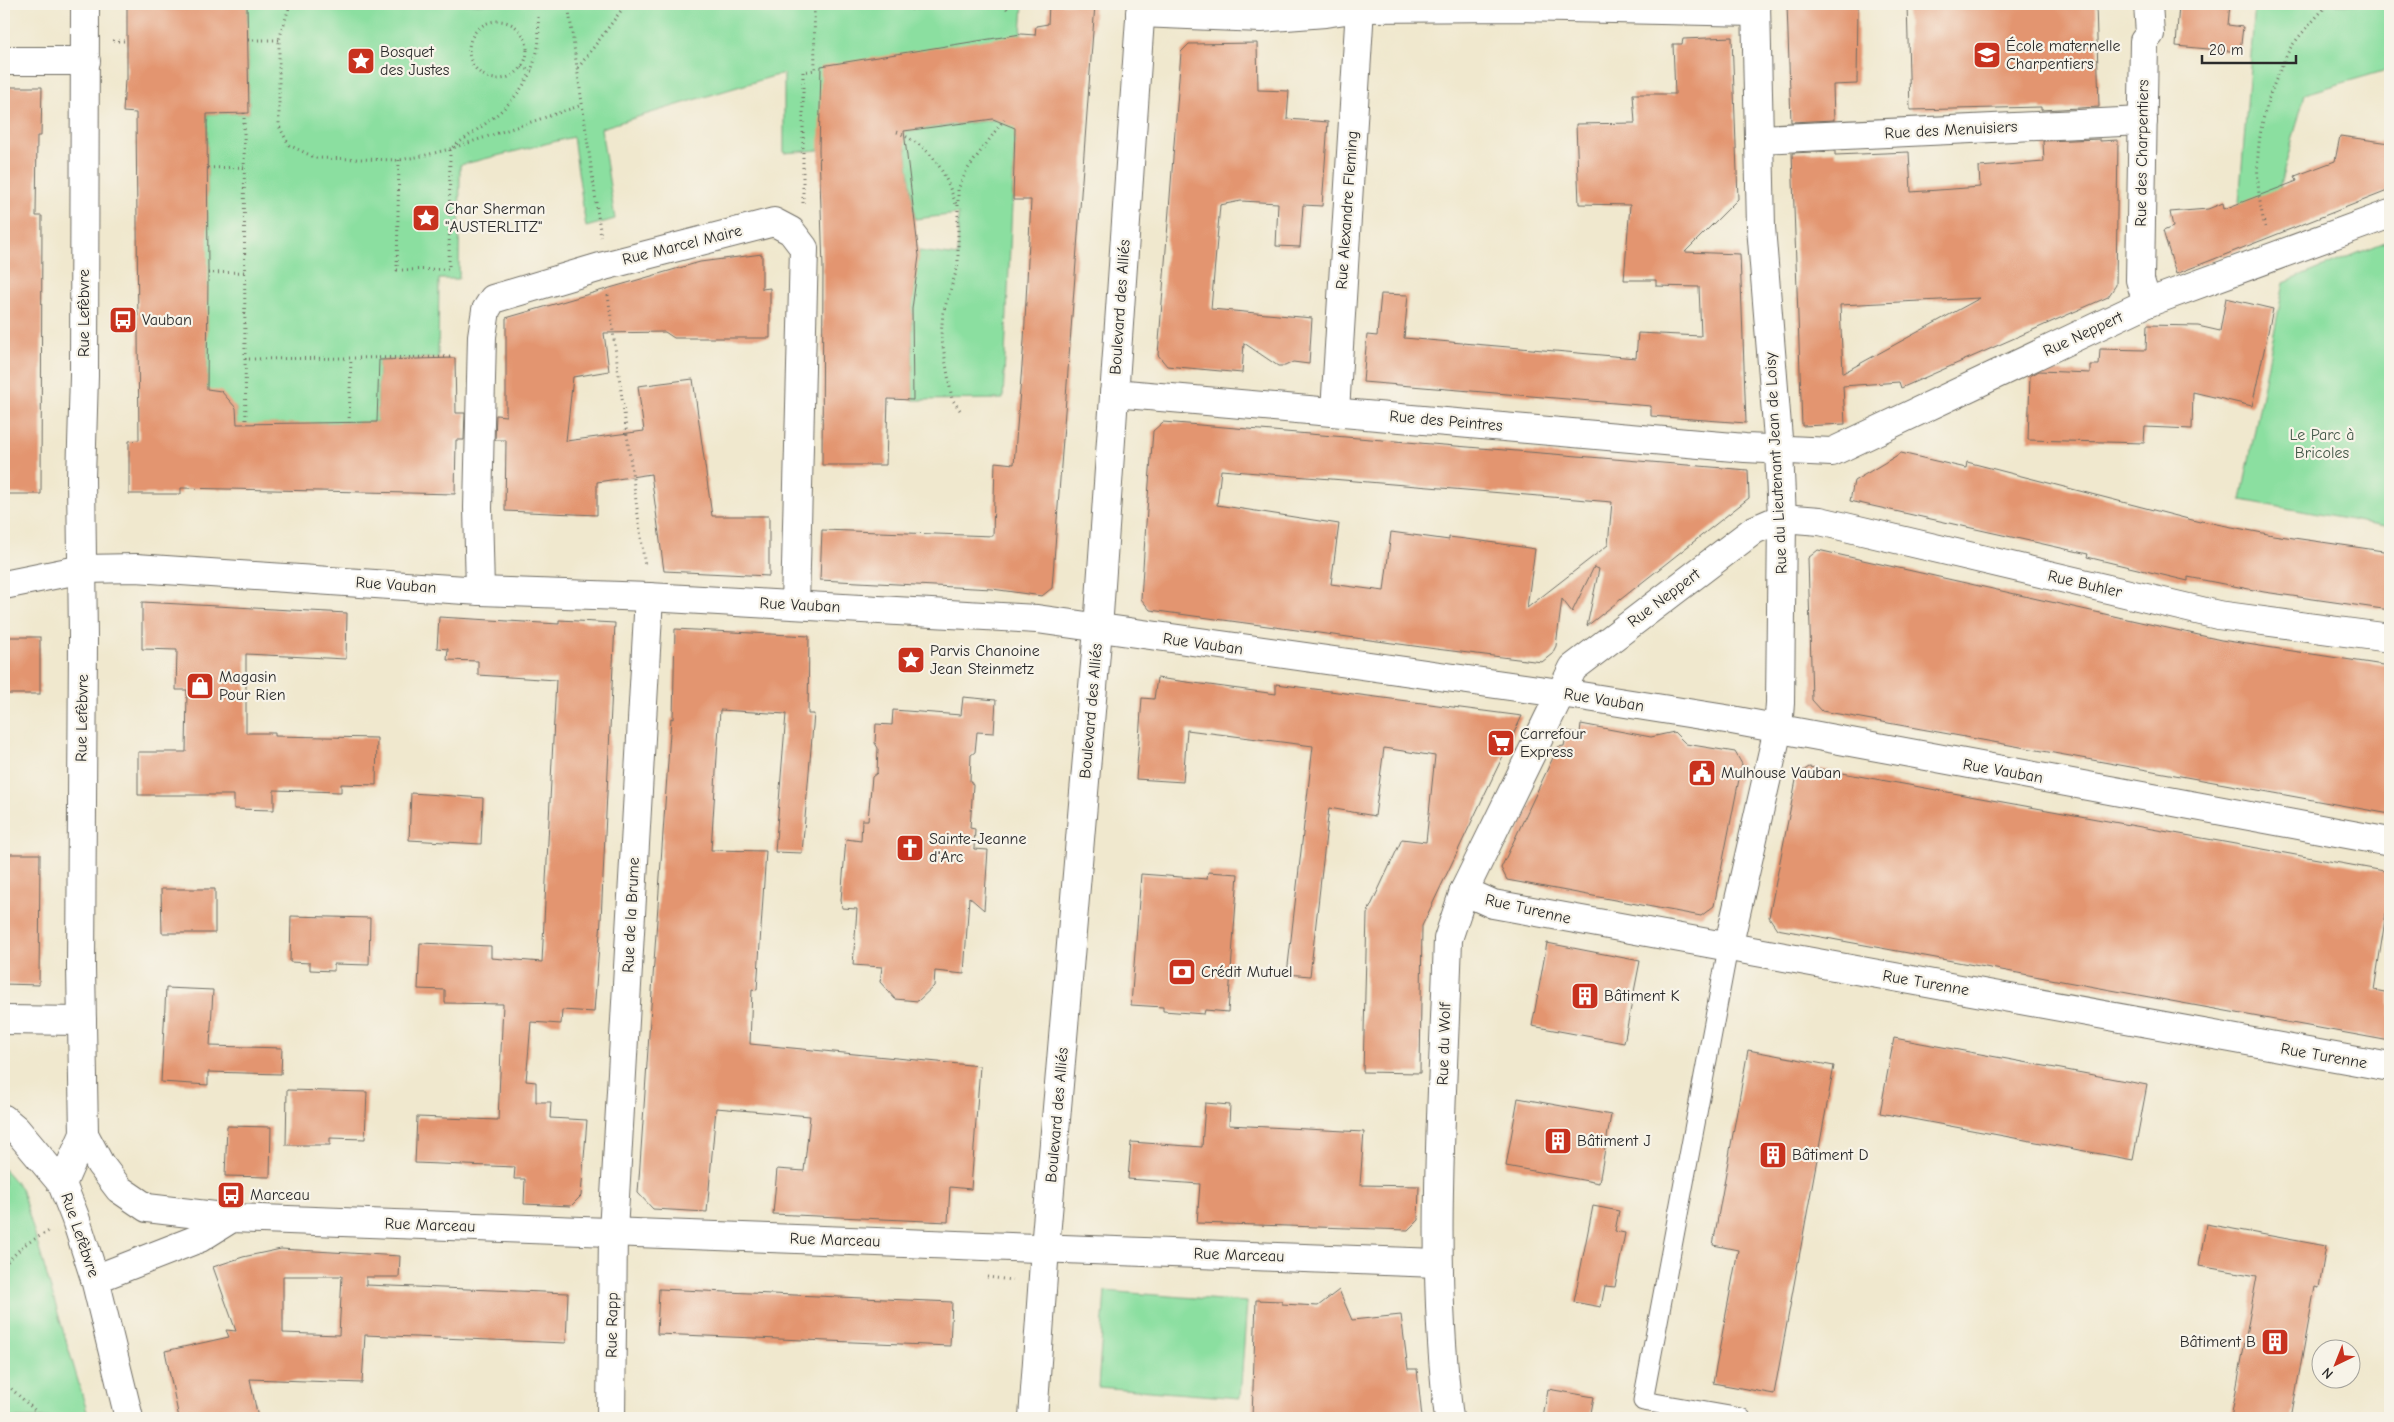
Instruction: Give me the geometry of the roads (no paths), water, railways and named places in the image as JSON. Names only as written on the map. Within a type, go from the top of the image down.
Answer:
[{"type":"street","name":"Rue Lefèbvre","points":[[85,4],[84,376],[81,478],[84,1134],[62,1184],[95,1279],[129,1418]]},
{"type":"street","name":"Rue des Charpentiers","points":[[2147,304],[2140,280],[2144,41],[2150,34],[2148,4]]},
{"type":"street","points":[[1140,9],[1324,13],[1360,8],[1516,5],[1756,8]]},
{"type":"street","name":"Rue Alexandre Fleming","points":[[1334,411],[1360,8]]},
{"type":"street","name":"Rue du Lieutenant Jean de Loisy","points":[[1728,948],[1778,730],[1780,703],[1782,518],[1779,450],[1761,227],[1756,8]]},
{"type":"street","name":"Boulevard des Alliés","points":[[1033,1418],[1045,1248],[1098,629],[1140,9]]},
{"type":"street","points":[[4,61],[86,61]]},
{"type":"street","name":"Rue des Menuisiers","points":[[1759,139],[2143,121]]},
{"type":"street","name":"Rue Neppert","points":[[1779,450],[1832,452],[2147,304],[2390,214]]},
{"type":"street","name":"Rue Marcel Maire","points":[[480,592],[481,356],[483,322],[493,299],[604,266],[774,222],[791,231],[804,248],[795,604]]},
{"type":"street","name":"Rue des Peintres","points":[[1114,392],[1779,450]]},
{"type":"street","name":"Rue Neppert","points":[[1561,693],[1572,668],[1754,530],[1782,518]]},
{"type":"street","name":"Rue Buhler","points":[[1782,518],[1820,521],[2218,615],[2390,638]]},
{"type":"street","name":"Rue Vauban","points":[[4,585],[82,569],[136,568],[480,592],[795,604],[1038,619],[1561,693],[1778,730],[2390,842]]},
{"type":"street","name":"Rue de la Brume","points":[[613,1232],[649,597]]},
{"type":"street","name":"Rue du Wolf","points":[[1449,1418],[1441,1358],[1437,1263],[1448,939],[1464,892],[1561,693]]},
{"type":"street","name":"Rue Turenne","points":[[1464,892],[1493,904],[2390,1068]]},
{"type":"street","points":[[4,1020],[82,1021]]},
{"type":"street","points":[[4,1119],[16,1129],[62,1184]]},
{"type":"street","name":"Rue Marceau","points":[[84,1134],[100,1164],[119,1189],[147,1208],[232,1218],[1437,1263]]},
{"type":"street","points":[[95,1279],[200,1238],[232,1218]]},
{"type":"street","name":"Rue Rapp","points":[[611,1418],[613,1232]]},
{"type":"lane","points":[[1728,948],[1644,1401],[1741,1418]]},
{"type":"place","name":"École maternelle Charpentiers","points":[[1987,55]]},
{"type":"place","name":"Bosquet des Justes","points":[[361,61]]},
{"type":"place","name":"Char Sherman \"AUSTERLITZ\"","points":[[426,218]]},
{"type":"place","name":"Vauban","points":[[123,320]]},
{"type":"place","name":"Parvis Chanoine Jean Steinmetz","points":[[911,660]]},
{"type":"place","name":"Magasin Pour Rien","points":[[200,686]]},
{"type":"place","name":"Carrefour Express","points":[[1501,743]]},
{"type":"place","name":"Mulhouse Vauban","points":[[1702,773]]},
{"type":"place","name":"Sainte-Jeanne d'Arc","points":[[910,848]]},
{"type":"place","name":"Crédit Mutuel","points":[[1182,972]]},
{"type":"place","name":"Bâtiment K","points":[[1585,996]]},
{"type":"place","name":"Bâtiment J","points":[[1558,1141]]},
{"type":"place","name":"Bâtiment D","points":[[1773,1155]]},
{"type":"place","name":"Marceau","points":[[231,1195]]},
{"type":"place","name":"Bâtiment B","points":[[2275,1342]]},
{"type":"park label","name":"Le Parc à Bricoles","points":[[2322,444]]}]
